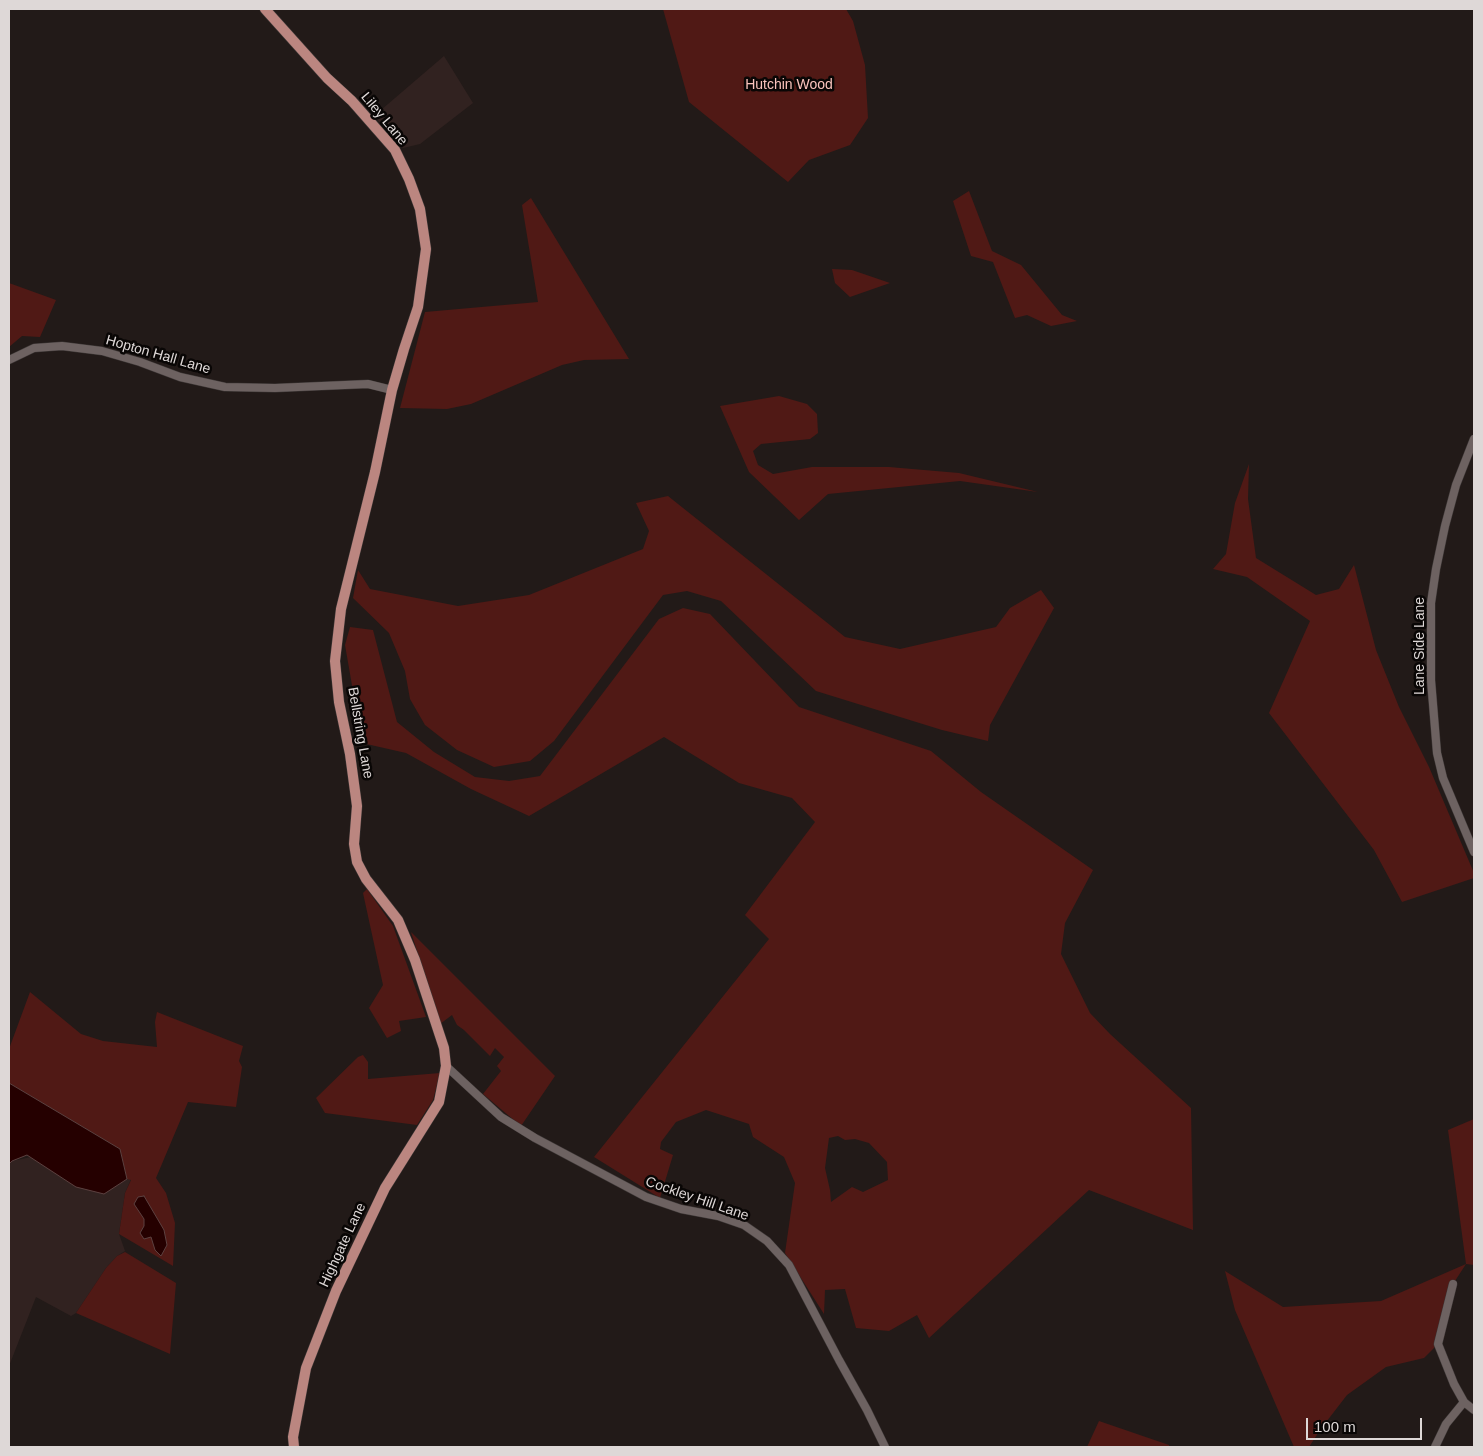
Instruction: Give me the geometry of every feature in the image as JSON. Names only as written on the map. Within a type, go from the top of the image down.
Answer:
[{"type":"main road","name":"Liley Lane","points":[[265,9],[327,78],[352,100],[394,150],[409,179],[420,209],[426,248],[418,307],[392,390]]},
{"type":"main road","name":"Bellstring Lane","points":[[392,390],[375,472],[342,610],[335,661],[339,702],[350,754],[357,806],[354,844],[357,862],[366,879],[398,920],[415,960],[444,1048],[446,1066]]},
{"type":"main road","name":"Highgate Lane","points":[[294,1447],[293,1437],[306,1368],[336,1291],[385,1188],[439,1102],[446,1066]]},
{"type":"street","name":"Hopton Hall Lane","points":[[9,360],[34,348],[62,346],[102,351],[140,362],[180,377],[225,386],[275,388],[368,384],[392,390]]},
{"type":"street","name":"Lane Side Lane","points":[[1474,439],[1456,485],[1445,526],[1431,603],[1432,680],[1437,753],[1443,778],[1474,852]]},
{"type":"street","name":"Cockley Hill Lane","points":[[446,1066],[501,1117],[534,1138],[646,1197],[681,1210],[718,1216],[744,1225],[767,1241],[789,1265],[886,1447]]},
{"type":"street","points":[[1453,1284],[1438,1344],[1454,1384],[1464,1402],[1474,1410]]},
{"type":"street","points":[[1435,1447],[1446,1424],[1464,1402]]},
{"type":"shaded area","points":[[444,56],[473,103],[420,144],[403,148],[374,116]]},
{"type":"shaded area","points":[[9,1083],[120,1149],[127,1179],[104,1194],[76,1187],[27,1155],[9,1164]]},
{"type":"shaded area","points":[[31,1157],[76,1187],[117,1185],[127,1179],[131,1179],[125,1193],[119,1234],[125,1251],[117,1256],[106,1268],[76,1313],[71,1316],[36,1297],[9,1366],[9,1164],[12,1161]]},
{"type":"shaded area","points":[[144,1196],[164,1230],[167,1245],[161,1256],[155,1250],[151,1237],[144,1239],[140,1233],[144,1226],[144,1219],[134,1204],[138,1197]]},
{"type":"green space","name":"Hutchin Wood","points":[[663,9],[846,9],[853,21],[865,65],[868,118],[850,145],[809,160],[788,182],[689,102]]},
{"type":"green space","points":[[969,191],[992,251],[1021,265],[1062,315],[1077,321],[1051,326],[1027,315],[1015,318],[993,262],[971,256],[953,201]]},
{"type":"green space","points":[[531,198],[629,359],[584,360],[562,365],[471,404],[447,409],[400,408],[425,312],[538,302],[522,205]]},
{"type":"green space","points":[[832,269],[852,270],[890,283],[850,297],[835,283]]},
{"type":"green space","points":[[9,283],[56,300],[40,337],[22,336],[9,347]]},
{"type":"green space","points":[[779,396],[807,404],[817,414],[818,433],[810,439],[761,444],[753,451],[758,465],[773,474],[812,467],[889,467],[959,473],[1038,492],[960,481],[828,494],[799,520],[749,472],[720,406]]},
{"type":"green space","points":[[1249,464],[1248,499],[1256,558],[1316,595],[1339,589],[1354,565],[1376,650],[1399,707],[1429,767],[1474,873],[1474,878],[1402,902],[1374,850],[1269,713],[1310,621],[1247,577],[1213,569],[1226,554],[1235,503]]},
{"type":"green space","points":[[668,496],[845,637],[900,649],[996,627],[1010,608],[1041,590],[1054,608],[990,725],[988,741],[942,730],[816,691],[721,601],[687,591],[663,595],[554,741],[530,761],[494,767],[457,750],[425,725],[410,699],[405,671],[389,633],[353,598],[358,570],[370,589],[458,606],[529,595],[643,549],[649,531],[636,503]]},
{"type":"green space","points":[[683,608],[710,614],[799,707],[931,751],[981,792],[1093,870],[1065,923],[1061,954],[1090,1013],[1110,1034],[1191,1108],[1193,1230],[1089,1190],[929,1338],[917,1315],[889,1331],[856,1328],[845,1289],[825,1290],[824,1314],[785,1253],[795,1183],[784,1157],[753,1137],[749,1124],[706,1110],[676,1122],[661,1142],[660,1149],[673,1155],[660,1198],[594,1157],[769,939],[745,915],[815,822],[792,798],[739,783],[664,737],[529,816],[471,789],[406,753],[362,743],[345,645],[350,627],[373,630],[397,722],[434,752],[475,777],[509,781],[540,776],[659,619]],"holes":[[[838,1136],[845,1140],[855,1139],[869,1143],[887,1162],[888,1180],[863,1192],[852,1187],[831,1202],[825,1168],[829,1138]]]},
{"type":"green space","points":[[367,889],[393,926],[426,1017],[399,1021],[401,1031],[387,1038],[369,1008],[383,985],[363,893]]},
{"type":"green space","points":[[411,932],[555,1076],[521,1126],[483,1094],[501,1071],[497,1066],[504,1057],[495,1048],[490,1056],[457,1025],[452,1015],[440,1024]]},
{"type":"green space","points":[[30,992],[81,1034],[103,1041],[157,1047],[155,1022],[157,1012],[243,1046],[239,1061],[242,1067],[236,1107],[188,1102],[156,1178],[166,1193],[175,1223],[173,1266],[119,1234],[125,1193],[131,1180],[127,1179],[120,1149],[9,1083],[9,1049]]},
{"type":"green space","points":[[363,1055],[368,1062],[368,1079],[440,1073],[433,1100],[417,1125],[325,1113],[316,1098],[358,1057]]},
{"type":"green space","points":[[1474,1119],[1474,1265],[1466,1264],[1448,1130]]},
{"type":"green space","points":[[125,1252],[176,1283],[170,1354],[76,1313],[106,1268],[117,1256]]},
{"type":"green space","points":[[1466,1264],[1453,1284],[1444,1338],[1424,1358],[1386,1367],[1347,1395],[1309,1447],[1294,1447],[1235,1310],[1225,1271],[1283,1307],[1381,1301]]},
{"type":"green space","points":[[1099,1421],[1169,1445],[1169,1447],[1087,1447]]}]
